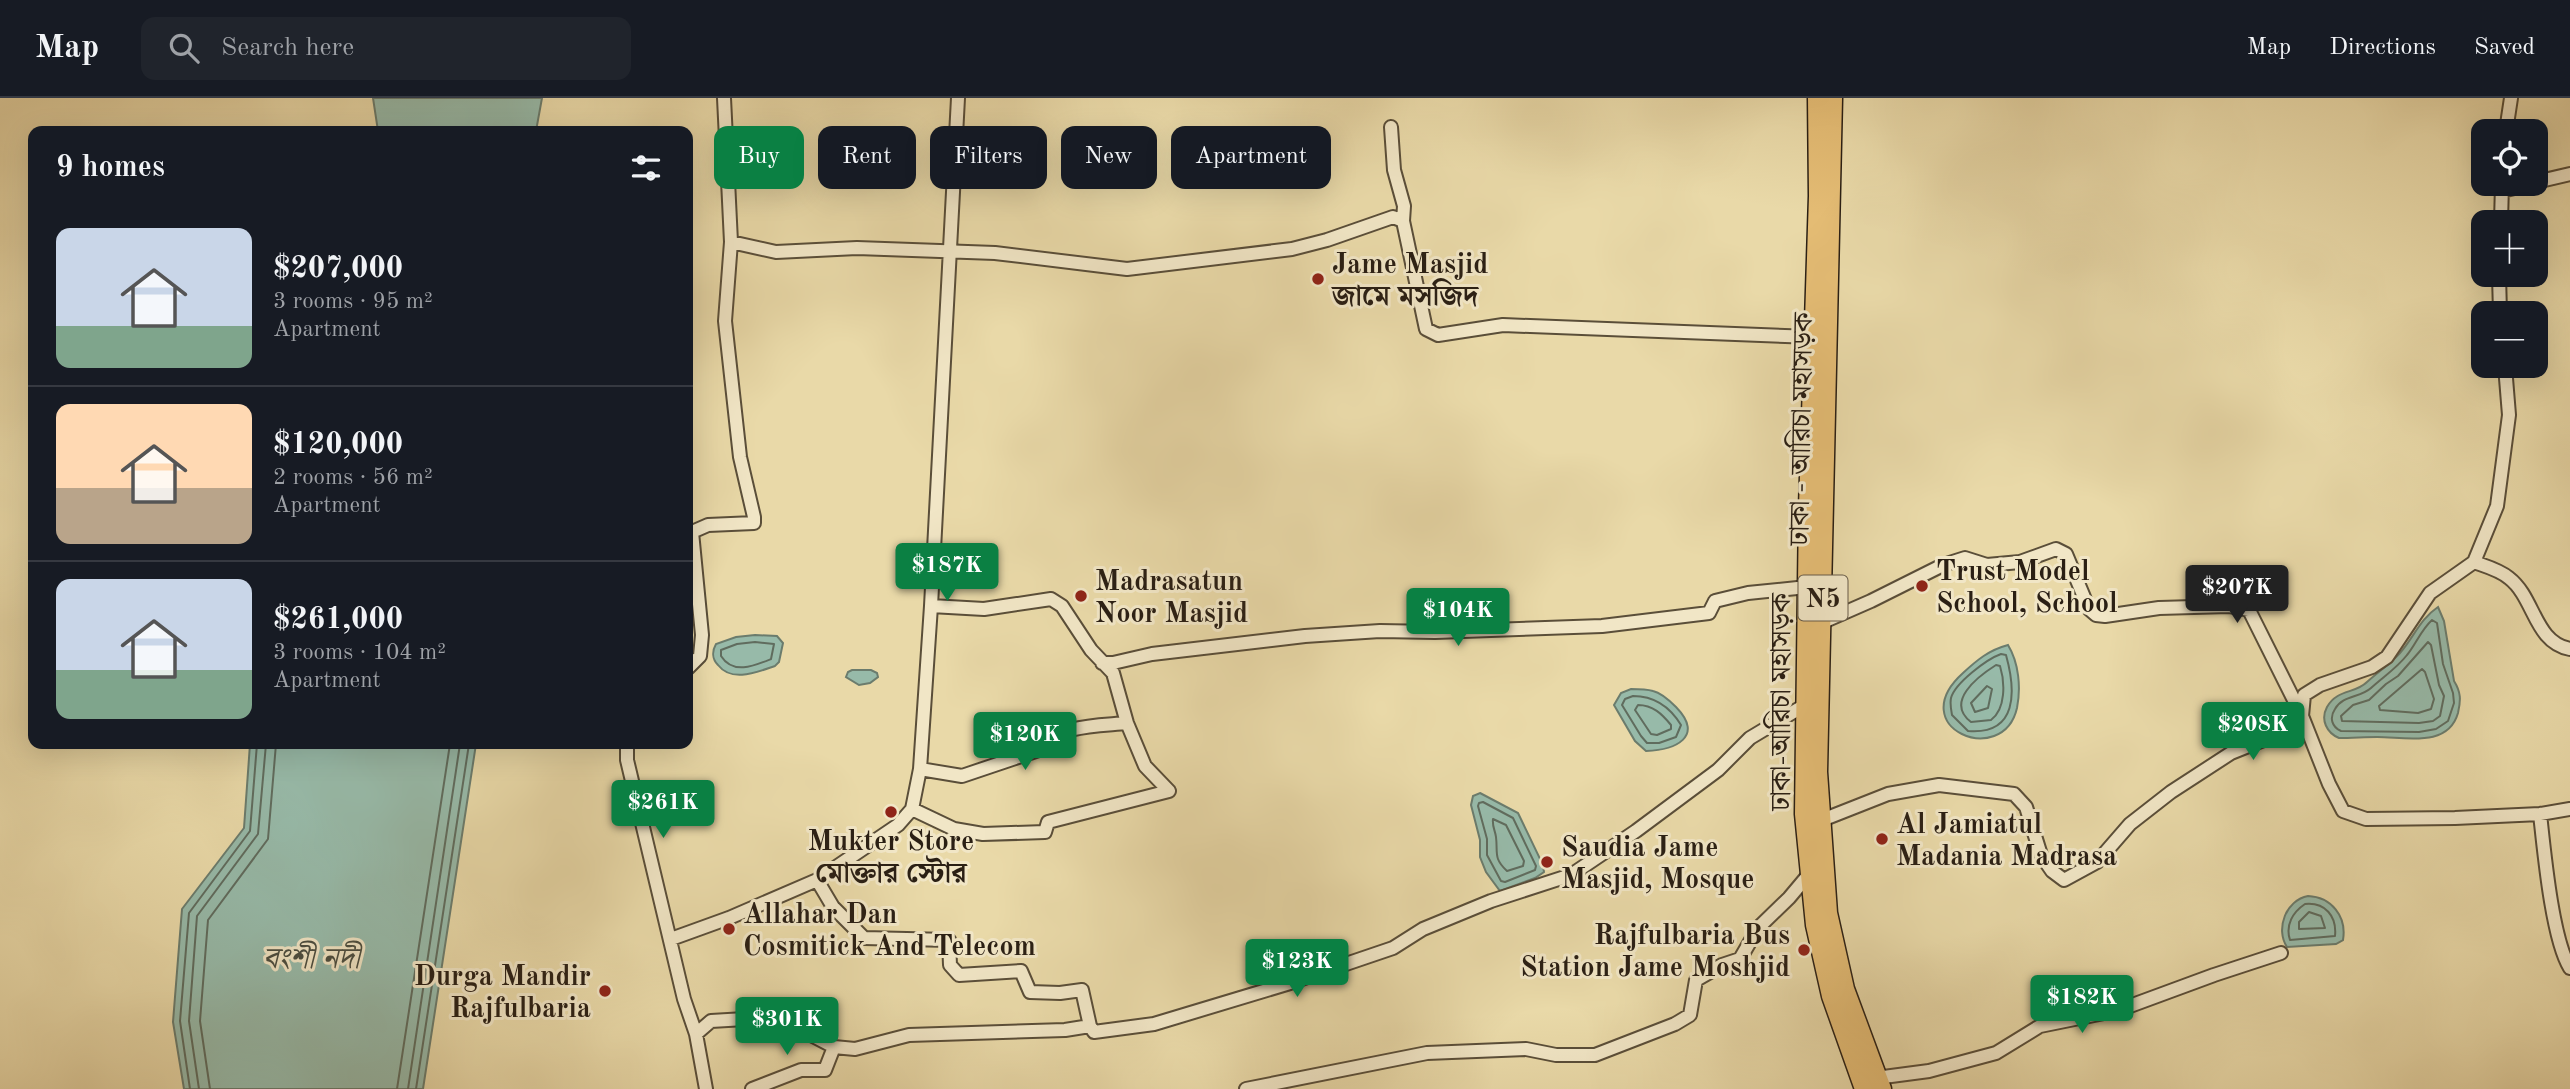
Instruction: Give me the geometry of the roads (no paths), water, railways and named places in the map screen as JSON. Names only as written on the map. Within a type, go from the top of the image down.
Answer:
[{"type":"highway","name":"ঢাকা-আরিচা মহাসড়ক","points":[[1817,98],[1818,196],[1807,587],[1804,814],[1815,925],[1831,996],[1874,1085]]},
{"type":"highway","name":"ঢাকা - আরিচা মহাসড়ক","points":[[1833,98],[1818,772],[1828,913],[1845,989],[1874,1085]]},
{"type":"street","points":[[693,531],[708,525],[754,523],[740,457],[725,321],[731,242],[724,98]]},
{"type":"street","points":[[671,939],[729,918],[817,880],[891,831],[912,809],[920,769],[958,98]]},
{"type":"street","points":[[2508,119],[2511,98]]},
{"type":"street","points":[[1391,127],[1394,170],[1404,206],[1403,221],[1426,328],[1438,335],[1503,325],[1813,337]]},
{"type":"street","points":[[2548,180],[2570,174]]},
{"type":"street","points":[[731,242],[776,252],[857,248],[995,253],[1127,268],[1292,249],[1393,217],[1403,221]]},
{"type":"street","points":[[1822,820],[1888,794],[1939,785],[2014,794],[2026,807],[2041,855],[2052,871],[2064,880],[2097,862],[2130,824],[2171,792],[2231,753],[2281,733],[2302,716],[2304,695],[2320,685],[2372,667],[2387,657],[2430,593],[2474,562],[2497,506],[2510,415],[2506,378]]},
{"type":"street","points":[[693,541],[702,635],[700,656],[693,663]]},
{"type":"street","points":[[1823,622],[1943,565],[1965,558],[1987,565],[2020,562],[2056,549],[2066,554],[2089,609],[2096,615],[2159,608],[2229,606],[2249,610],[2302,716],[2329,784],[2343,811],[2367,819],[2540,814],[2570,809]]},
{"type":"street","points":[[2474,562],[2508,577],[2527,599],[2540,628],[2550,642],[2570,649]]},
{"type":"street","points":[[1102,663],[1165,653],[1368,631],[1435,632],[1602,626],[1709,613],[1715,601],[1748,593],[1807,587]]},
{"type":"street","points":[[912,809],[954,830],[983,834],[1045,832],[1048,821],[1168,791],[1145,766],[1127,723],[1113,673],[1102,663],[1062,606],[1051,598],[984,609],[930,607]]},
{"type":"street","points":[[817,880],[833,906],[864,938],[949,940],[950,965],[959,975],[1021,971],[1030,992],[1060,993],[1082,990],[1090,1026],[1094,1032],[1154,1024],[1290,984],[1393,948],[1423,929],[1491,901],[1571,875],[1718,770],[1750,738],[1805,705]]},
{"type":"street","points":[[920,769],[962,776],[1039,750],[1047,740],[1063,731],[1127,723]]},
{"type":"street","points":[[627,749],[626,760],[684,999],[696,1034],[706,1089]]},
{"type":"street","points":[[2540,814],[2557,926],[2570,968]]},
{"type":"street","points":[[1245,1089],[1427,1054],[1526,1049],[1556,1055],[1595,1055],[1675,1024],[1690,1015],[1696,980],[1722,965],[1740,959],[1758,928],[1790,898],[1810,873]]},
{"type":"street","points":[[1874,1085],[1996,1053],[2040,1026],[2119,1010],[2281,953]]},
{"type":"street","points":[[696,1034],[711,1020],[745,1019],[811,1035],[834,1047],[855,1049],[909,1035],[1065,1030],[1090,1026]]},
{"type":"street","points":[[752,1089],[801,1070],[824,1070],[834,1047]]},
{"type":"water","points":[[373,98],[542,98],[537,126],[377,126]]},
{"type":"water","points":[[2438,607],[2444,621],[2454,681],[2460,696],[2458,713],[2453,724],[2436,736],[2413,739],[2339,738],[2331,733],[2324,717],[2331,701],[2362,686],[2392,661],[2426,617]]},
{"type":"water","points":[[777,636],[783,643],[779,662],[775,666],[737,675],[730,674],[716,663],[713,655],[716,644],[736,637]]},
{"type":"water","points":[[2008,645],[2017,668],[2019,692],[2017,708],[2008,726],[1994,736],[1978,738],[1962,734],[1950,724],[1944,710],[1947,693],[1978,660]]},
{"type":"water","points":[[852,670],[871,670],[877,673],[878,677],[870,683],[859,685],[846,677]]},
{"type":"water","points":[[1631,689],[1656,692],[1674,705],[1688,726],[1683,740],[1667,748],[1646,751],[1635,741],[1614,705],[1621,693]]},
{"type":"water","name":"বংশী নদী","points":[[250,749],[475,749],[423,1089],[184,1089],[173,1022],[182,909],[244,828]]},
{"type":"water","points":[[1480,793],[1518,813],[1544,872],[1500,891],[1486,872],[1480,857],[1480,840],[1471,805],[1473,796]]},
{"type":"water","points":[[2308,896],[2324,900],[2336,909],[2344,931],[2343,940],[2336,944],[2287,947],[2282,932],[2285,916],[2294,903]]},
{"type":"place","name":"Jame Masjid জামে মসজিদ","points":[[1318,279]]},
{"type":"place","name":"Trust Model School, School","points":[[1922,586]]},
{"type":"place","name":"Madrasatun Noor Masjid","points":[[1081,596]]},
{"type":"place","name":"Mukter Store মোক্তার স্টোর","points":[[891,812]]},
{"type":"place","name":"Al Jamiatul Madania Madrasa","points":[[1882,839]]},
{"type":"place","name":"Saudia Jame Masjid, Mosque","points":[[1547,862]]},
{"type":"place","name":"Allahar Dan Cosmitick And Telecom","points":[[729,929]]},
{"type":"place","name":"Rajfulbaria Bus Station Jame Moshjid","points":[[1804,950]]},
{"type":"place","name":"Durga Mandir Rajfulbaria","points":[[605,991]]}]
